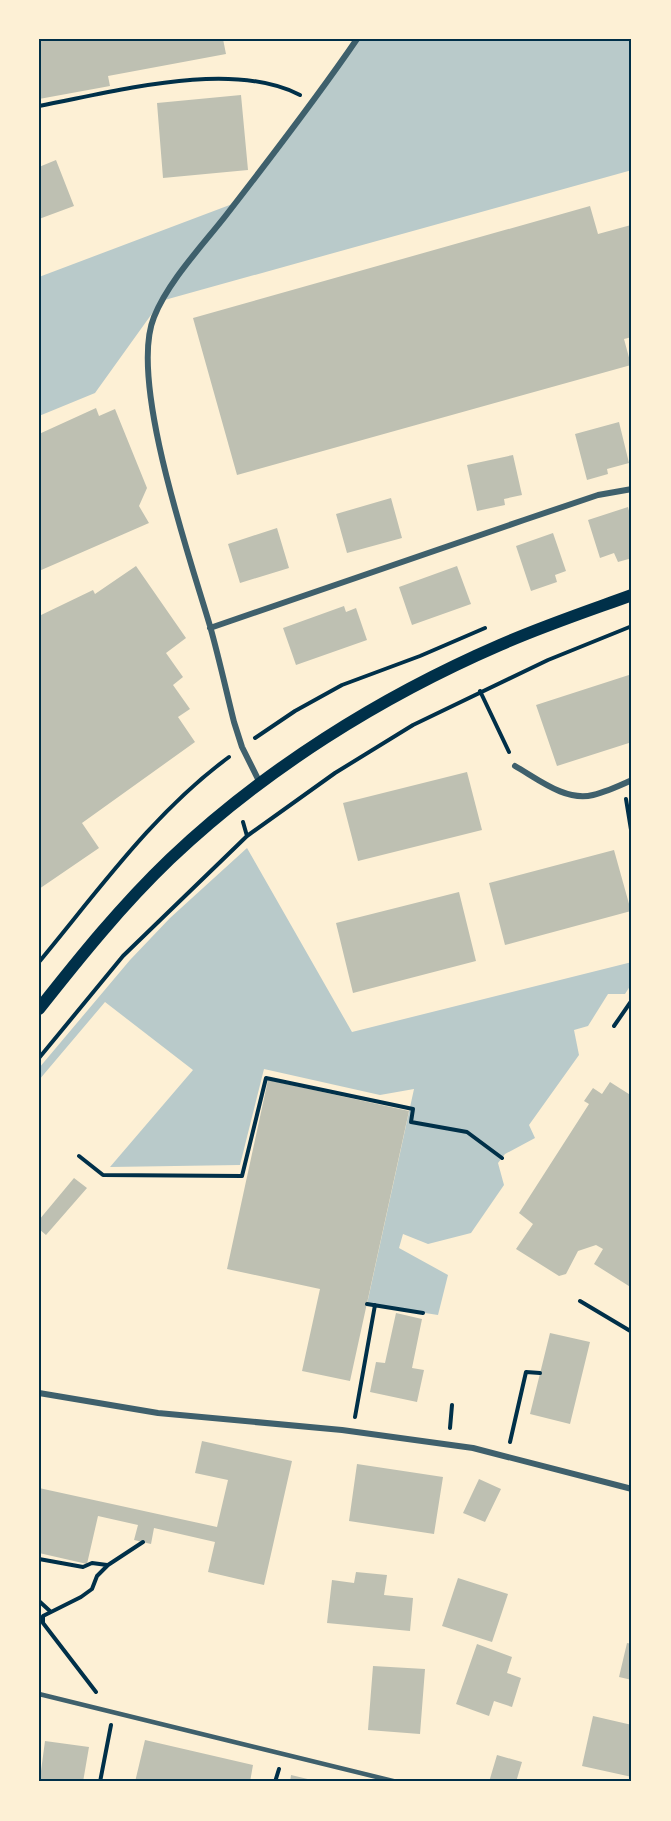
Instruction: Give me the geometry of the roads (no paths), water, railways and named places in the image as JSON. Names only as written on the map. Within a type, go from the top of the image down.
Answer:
[{"type":"main road","points":[[39,1010],[99,934],[171,859],[261,783],[347,725],[457,665],[548,626],[632,595]]},
{"type":"street","points":[[261,783],[242,747],[181,530],[163,456],[149,376],[150,334],[153,318],[172,285],[314,102],[357,39]]},
{"type":"street","points":[[210,628],[588,499],[632,489]]},
{"type":"street","points":[[515,766],[574,796],[592,796],[632,780]]},
{"type":"street","points":[[39,1393],[158,1413],[342,1430],[449,1445],[530,1462],[632,1490]]},
{"type":"lane","points":[[39,1694],[398,1782]]}]
